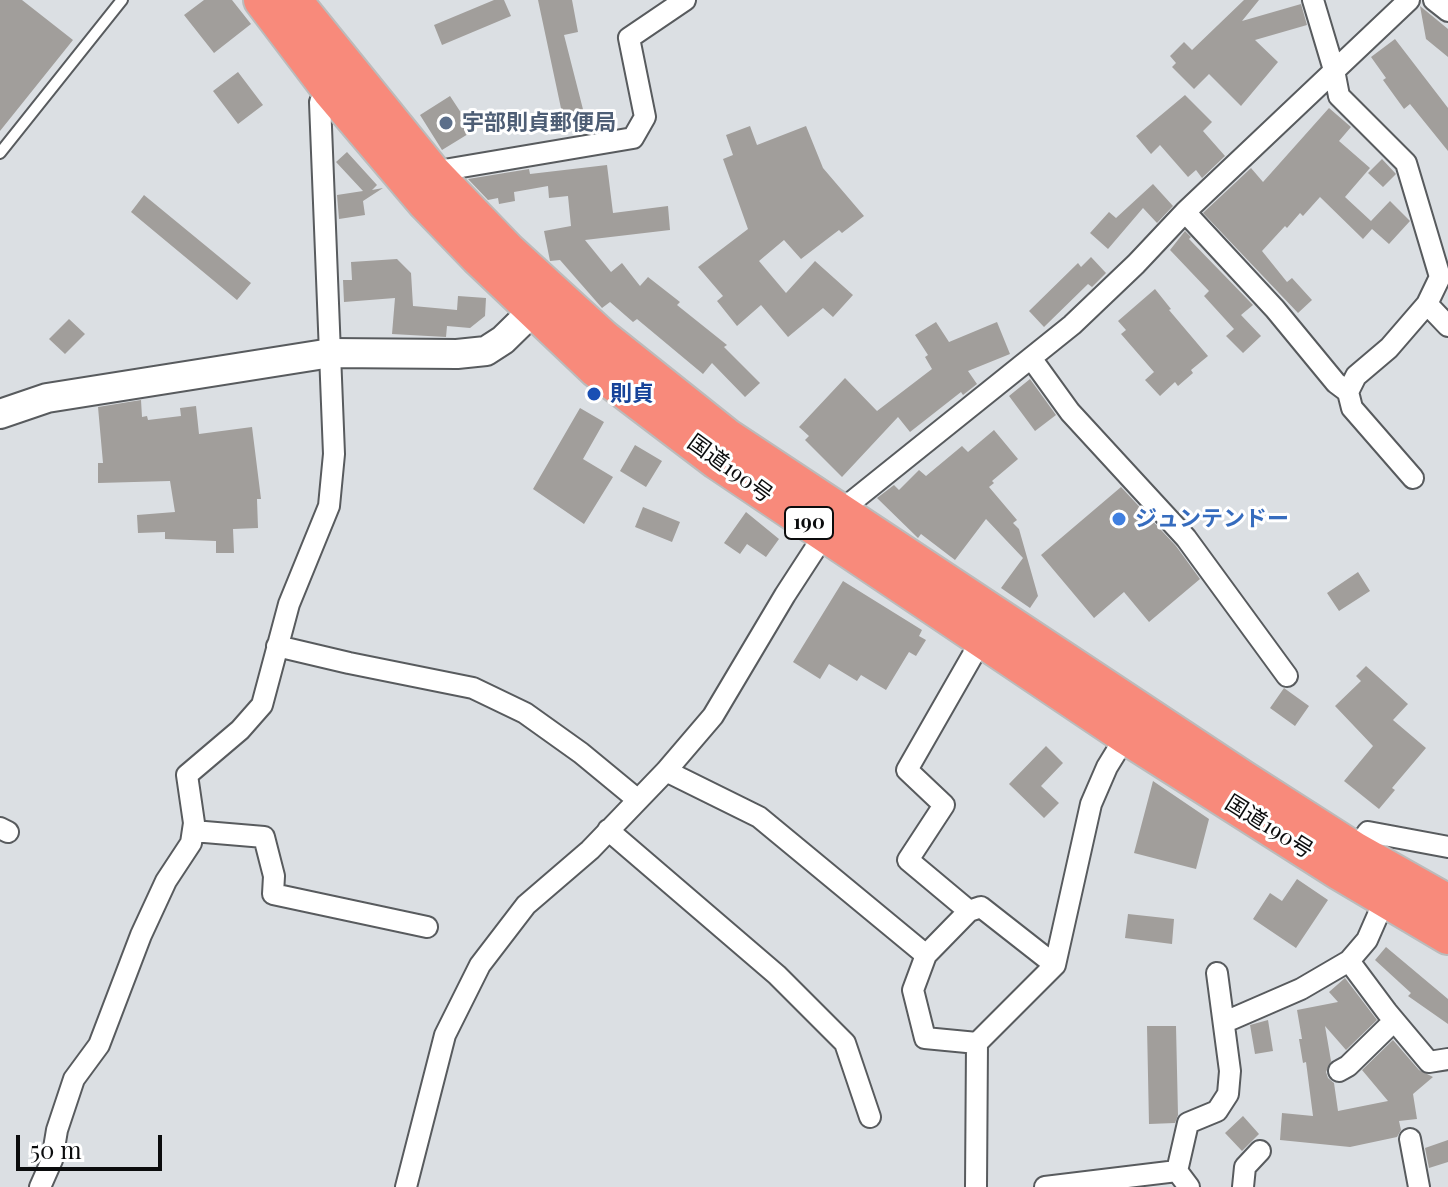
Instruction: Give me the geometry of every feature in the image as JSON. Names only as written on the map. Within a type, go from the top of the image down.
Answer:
[{"type":"highway","name":"国道190号","points":[[278,3],[475,218],[542,301]]},
{"type":"highway","name":"国道190号","points":[[278,3],[331,91],[426,203],[542,301],[727,437],[982,639],[1126,736],[1347,861],[1448,903]]},
{"type":"highway","name":"国道190号","points":[[832,523],[1347,861],[1385,899],[1448,936]]},
{"type":"street","points":[[432,172],[633,138],[645,117],[629,38],[685,0]]},
{"type":"street","points":[[1313,0],[1339,96],[1406,163],[1440,277],[1427,304],[1389,348],[1356,376],[1348,392]]},
{"type":"street","points":[[406,1187],[445,1035],[480,965],[526,905],[590,850],[666,771],[713,716],[832,523],[1072,325],[1185,212],[1409,0]]},
{"type":"street","points":[[1434,0],[1448,11]]},
{"type":"street","points":[[40,1187],[52,1160],[57,1130],[74,1079],[99,1045],[141,935],[166,881],[191,843],[194,823],[187,775],[240,730],[262,705],[289,604],[329,506],[334,454],[320,102],[331,91]]},
{"type":"street","points":[[1185,212],[1275,309],[1336,383],[1348,392],[1352,408],[1413,478]]},
{"type":"street","points":[[0,414],[47,398],[331,353],[457,354],[486,351],[503,340],[542,301]]},
{"type":"street","points":[[1427,304],[1448,326]]},
{"type":"street","points":[[1031,358],[1070,412],[1186,538],[1287,676]]},
{"type":"street","points":[[969,911],[908,860],[944,805],[907,770],[982,639]]},
{"type":"street","points":[[277,646],[473,688],[525,713],[581,753],[638,800]]},
{"type":"street","points":[[976,1187],[977,1043],[1055,965],[1091,804],[1107,767],[1126,736]]},
{"type":"street","points":[[666,771],[759,817],[926,955]]},
{"type":"street","points":[[608,830],[777,975],[845,1043],[870,1117]]},
{"type":"street","points":[[193,831],[264,837],[274,876],[273,894],[427,927]]},
{"type":"street","points":[[1347,861],[1368,832],[1448,847]]},
{"type":"street","points":[[1225,1022],[1301,989],[1349,961],[1367,940],[1385,899]]},
{"type":"street","points":[[977,1043],[925,1038],[913,990],[926,955],[969,911],[981,907],[1055,965]]},
{"type":"street","points":[[1349,961],[1429,1062],[1448,1059]]},
{"type":"street","points":[[1045,1187],[1183,1179],[1188,1123],[1217,1111],[1228,1094],[1230,1071],[1217,973]]},
{"type":"street","points":[[1339,1071],[1394,1021]]},
{"type":"street","points":[[1410,1139],[1419,1187]]},
{"type":"street","points":[[1243,1187],[1245,1167],[1260,1151]]},
{"type":"lane","points":[[0,153],[122,0]]},
{"type":"building","points":[[0,0],[22,0],[73,40],[0,131]]},
{"type":"building","points":[[204,0],[232,0],[251,24],[214,53],[184,15]]},
{"type":"building","points":[[494,0],[504,0],[511,16],[442,45],[434,25]]},
{"type":"building","points":[[538,0],[572,0],[578,32],[564,35],[587,125],[560,131],[556,114],[562,113]]},
{"type":"building","points":[[1244,0],[1259,0],[1242,21],[1301,4],[1307,25],[1255,40],[1278,62],[1241,106],[1209,74],[1194,89],[1172,67],[1176,63],[1170,56],[1184,42],[1192,50]]},
{"type":"building","points":[[1420,6],[1448,29],[1448,57],[1426,39]]},
{"type":"building","points":[[1395,39],[1448,108],[1448,151],[1410,104],[1404,109],[1371,57]]},
{"type":"building","points":[[238,72],[263,105],[238,124],[213,91]]},
{"type":"building","points":[[1185,95],[1212,122],[1203,131],[1225,156],[1202,178],[1196,170],[1188,177],[1160,145],[1151,154],[1136,136]]},
{"type":"building","points":[[450,96],[473,131],[442,150],[420,115]]},
{"type":"building","points":[[1329,108],[1351,127],[1339,141],[1370,168],[1345,197],[1371,221],[1390,201],[1410,221],[1389,244],[1372,229],[1363,239],[1320,197],[1303,216],[1300,213],[1262,251],[1287,282],[1292,278],[1312,300],[1298,313],[1203,213],[1251,168],[1263,182]]},
{"type":"building","points":[[750,126],[757,145],[806,126],[823,168],[864,216],[842,233],[839,230],[801,259],[784,240],[759,261],[786,293],[815,261],[853,295],[833,317],[823,308],[788,337],[761,305],[737,326],[717,301],[723,296],[698,267],[748,229],[723,159],[733,155],[726,135]]},
{"type":"building","points":[[347,152],[377,185],[372,190],[383,188],[363,201],[365,215],[339,219],[337,195],[363,191],[336,162]]},
{"type":"building","points":[[1382,159],[1396,174],[1383,187],[1368,173]]},
{"type":"building","points":[[607,165],[613,213],[668,206],[670,230],[585,240],[611,272],[622,263],[640,286],[648,277],[727,345],[724,347],[760,383],[745,397],[712,363],[703,374],[637,319],[633,322],[610,302],[602,308],[560,260],[550,261],[544,231],[571,226],[568,196],[549,198],[548,186],[514,192],[515,201],[499,204],[498,198],[488,200],[468,179],[529,169],[530,174]]},
{"type":"building","points":[[1153,184],[1173,206],[1157,223],[1143,208],[1108,249],[1090,233],[1109,212],[1116,218]]},
{"type":"building","points":[[144,195],[251,283],[237,300],[131,212]]},
{"type":"building","points":[[1185,231],[1191,237],[1189,239],[1253,305],[1241,315],[1261,336],[1243,353],[1226,336],[1234,329],[1204,296],[1209,291],[1170,250]]},
{"type":"building","points":[[1091,257],[1106,273],[1092,287],[1088,284],[1044,327],[1029,311],[1078,263],[1081,267]]},
{"type":"building","points":[[397,259],[411,273],[413,306],[457,310],[458,296],[486,298],[485,316],[470,328],[447,326],[446,337],[392,334],[395,298],[344,302],[343,280],[352,280],[351,262]]},
{"type":"building","points":[[1155,289],[1208,356],[1178,386],[1175,382],[1160,396],[1145,380],[1154,372],[1121,334],[1126,330],[1118,321]]},
{"type":"building","points":[[69,319],[85,334],[65,354],[49,339]]},
{"type":"building","points":[[936,322],[949,342],[997,322],[1010,354],[968,371],[977,384],[963,395],[961,392],[910,432],[898,417],[842,477],[805,440],[809,436],[799,427],[845,378],[877,411],[932,369],[925,357],[928,355],[915,335]]},
{"type":"building","points":[[1030,379],[1056,415],[1035,431],[1009,396]]},
{"type":"building","points":[[141,400],[142,417],[147,416],[148,420],[181,416],[180,408],[196,406],[199,434],[252,427],[261,499],[257,499],[258,528],[233,529],[234,553],[216,553],[216,541],[165,539],[165,532],[138,533],[137,515],[175,512],[170,481],[98,483],[98,463],[103,463],[98,407]]},
{"type":"building","points":[[580,408],[604,422],[583,459],[613,477],[584,524],[533,489]]},
{"type":"building","points":[[994,430],[1018,459],[989,487],[1017,520],[1013,523],[1019,529],[1038,596],[1030,608],[1001,588],[1023,558],[986,519],[955,560],[921,534],[918,538],[877,498],[894,485],[899,490],[919,470],[926,476],[962,446],[968,452]]},
{"type":"building","points":[[635,445],[662,461],[646,487],[620,471]]},
{"type":"building","name":"ジュンテンドー","points":[[1121,487],[1176,546],[1200,579],[1149,622],[1124,592],[1094,618],[1041,555]]},
{"type":"building","points":[[643,507],[680,522],[672,542],[635,527]]},
{"type":"building","points":[[746,512],[779,539],[766,557],[747,544],[740,554],[724,543]]},
{"type":"building","points":[[1358,572],[1370,591],[1339,611],[1327,593]]},
{"type":"building","points":[[843,581],[922,630],[919,636],[926,640],[916,656],[909,652],[886,690],[861,675],[857,681],[829,664],[820,679],[793,662]]},
{"type":"building","points":[[1366,666],[1408,704],[1393,720],[1426,748],[1392,788],[1395,790],[1379,809],[1344,781],[1373,746],[1335,706],[1361,681],[1356,676]]},
{"type":"building","points":[[1284,688],[1309,706],[1295,726],[1270,708]]},
{"type":"building","points":[[1046,746],[1063,763],[1041,786],[1059,803],[1044,818],[1009,784]]},
{"type":"building","points":[[1153,781],[1209,819],[1196,869],[1134,853]]},
{"type":"building","points":[[1297,879],[1328,900],[1296,948],[1253,919],[1270,893],[1282,901]]},
{"type":"building","points":[[1128,914],[1174,919],[1172,944],[1125,938]]},
{"type":"building","points":[[1386,947],[1448,999],[1448,1024],[1408,996],[1411,993],[1375,960]]},
{"type":"building","points":[[1345,978],[1377,1020],[1346,1050],[1325,1026],[1331,1061],[1326,1072],[1334,1083],[1338,1111],[1388,1101],[1362,1070],[1393,1040],[1419,1070],[1433,1077],[1413,1094],[1417,1119],[1399,1121],[1401,1130],[1397,1137],[1350,1147],[1280,1140],[1282,1113],[1313,1116],[1297,1010],[1338,1002],[1329,992]]},
{"type":"building","points":[[1268,1020],[1273,1051],[1255,1054],[1250,1025]]},
{"type":"building","points":[[1147,1026],[1176,1026],[1178,1115],[1175,1123],[1149,1124]]},
{"type":"building","points":[[1243,1116],[1259,1134],[1242,1151],[1225,1133]]},
{"type":"building","points":[[1448,1140],[1448,1162],[1429,1168],[1425,1148]]},
{"type":"place","name":"宇部則貞郵便局","points":[[446,123]]},
{"type":"place","name":"則貞","points":[[594,394]]},
{"type":"place","name":"ジュンテンドー","points":[[1119,519]]}]
